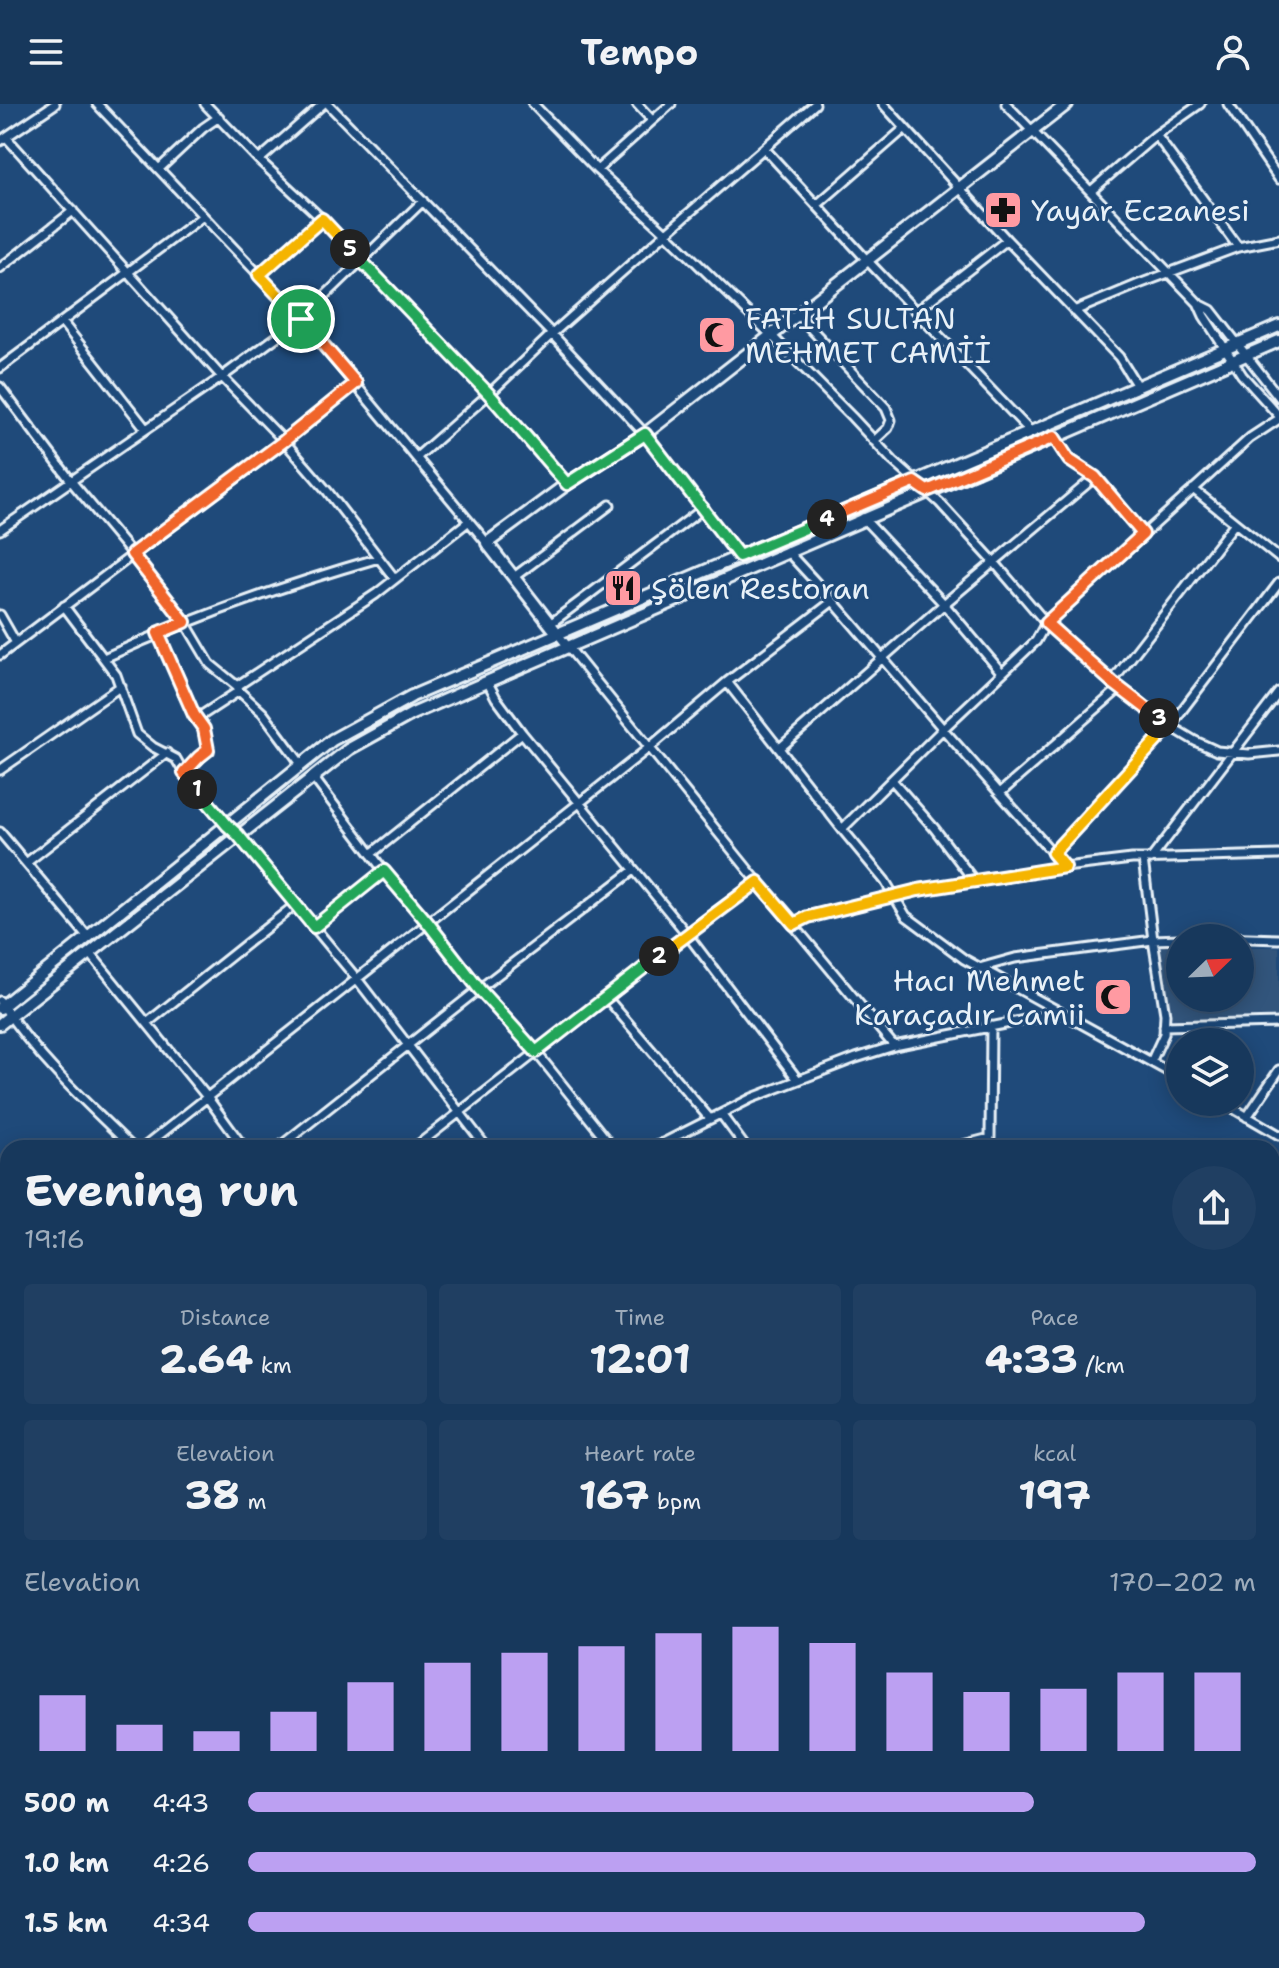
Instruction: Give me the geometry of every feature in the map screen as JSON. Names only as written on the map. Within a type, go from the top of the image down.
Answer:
[{"type":"main road","points":[[553,628],[487,543],[567,484],[645,434],[1067,104]]},
{"type":"main road","points":[[1,1005],[332,740],[412,696],[553,628],[739,556],[1279,326]]},
{"type":"main road","points":[[0,1024],[349,749],[412,714],[1279,341]]},
{"type":"street","points":[[55,104],[3,139],[284,441],[395,579]]},
{"type":"street","points":[[97,104],[301,319],[487,543]]},
{"type":"street","points":[[205,104],[322,219],[489,394],[567,484]]},
{"type":"street","points":[[259,160],[326,104],[552,334],[645,434],[739,556]]},
{"type":"street","points":[[533,104],[597,170],[772,336],[914,482],[940,503],[1046,623],[1112,682],[1170,726],[1217,751],[1279,751]]},
{"type":"street","points":[[637,104],[652,120]]},
{"type":"street","points":[[597,170],[671,104]]},
{"type":"street","points":[[417,457],[552,334],[815,104]]},
{"type":"street","points":[[883,104],[1119,357],[1137,386]]},
{"type":"street","points":[[1006,104],[1168,273],[1199,304],[1211,310],[1279,397]]},
{"type":"street","points":[[1091,191],[1156,135],[1200,104]]},
{"type":"street","points":[[1228,104],[1279,179]]},
{"type":"street","points":[[159,169],[219,117]]},
{"type":"street","points":[[817,205],[905,128]]},
{"type":"street","points":[[1156,135],[1238,247]]},
{"type":"street","points":[[764,148],[1031,432]]},
{"type":"street","points":[[0,530],[301,319],[423,201]]},
{"type":"street","points":[[0,268],[73,211]]},
{"type":"street","points":[[0,368],[203,216]]},
{"type":"street","points":[[259,275],[322,219]]},
{"type":"street","points":[[1074,311],[1238,247],[1279,239]]},
{"type":"street","points":[[916,311],[1007,240]]},
{"type":"street","points":[[842,829],[1036,641],[1046,623],[1250,438],[1279,418],[1232,361],[1199,304]]},
{"type":"street","points":[[798,315],[886,408],[891,420],[888,428],[874,441]]},
{"type":"street","points":[[62,322],[146,429]]},
{"type":"street","points":[[0,655],[356,383]]},
{"type":"street","points":[[0,387],[185,622],[210,664],[263,713],[301,764]]},
{"type":"street","points":[[1054,437],[1069,460],[1095,477],[1143,534]]},
{"type":"street","points":[[780,748],[882,657],[1095,477]]},
{"type":"street","points":[[1193,489],[1279,558]]},
{"type":"street","points":[[514,577],[610,505]]},
{"type":"street","points":[[704,508],[553,628],[894,1046]]},
{"type":"street","points":[[863,518],[944,604],[1002,673]]},
{"type":"street","points":[[196,719],[376,594],[469,521]]},
{"type":"street","points":[[1112,682],[1235,523]]},
{"type":"street","points":[[787,551],[1065,867]]},
{"type":"street","points":[[104,658],[185,622],[379,558]]},
{"type":"street","points":[[1053,853],[1170,726],[1279,583]]},
{"type":"street","points":[[153,1140],[833,601]]},
{"type":"street","points":[[64,606],[104,658],[121,686],[137,734],[176,759],[184,773],[357,979],[481,1140]]},
{"type":"street","points":[[0,615],[16,643]]},
{"type":"street","points":[[158,633],[196,719],[204,729],[208,750],[184,773]]},
{"type":"street","points":[[487,681],[522,733],[687,934],[798,1080]]},
{"type":"street","points":[[727,682],[885,881],[906,916],[979,968],[1166,1070]]},
{"type":"street","points":[[0,770],[121,686]]},
{"type":"street","points":[[1000,793],[1120,688]]},
{"type":"street","points":[[1151,1062],[1164,1034],[1165,1014],[1153,940],[1147,859],[1279,692]]},
{"type":"street","points":[[371,854],[522,733]]},
{"type":"street","points":[[26,863],[167,753]]},
{"type":"street","points":[[313,777],[479,989],[536,1052],[607,1140]]},
{"type":"street","points":[[892,780],[975,882]]},
{"type":"street","points":[[0,832],[88,937]]},
{"type":"street","points":[[794,924],[808,917],[918,890],[1065,867],[1147,859],[1279,855]]},
{"type":"street","points":[[289,1140],[634,870]]},
{"type":"street","points":[[314,927],[384,871]]},
{"type":"street","points":[[424,1140],[758,882]]},
{"type":"street","points":[[147,1023],[295,905]]},
{"type":"street","points":[[1254,938],[1279,939]]},
{"type":"street","points":[[979,968],[1015,958],[1166,940]]},
{"type":"street","points":[[90,953],[238,1140]]},
{"type":"street","points":[[606,997],[710,1119]]},
{"type":"street","points":[[1,1005],[57,1074],[125,1140]]},
{"type":"street","points":[[669,1140],[752,1098],[894,1046],[1060,1013]]},
{"type":"street","points":[[1164,1026],[1279,1023]]},
{"type":"street","points":[[982,1140],[990,1138],[991,1026]]},
{"type":"street","points":[[1279,1070],[1247,1117],[1279,1135]]},
{"type":"street","points":[[721,1114],[740,1140]]},
{"type":"shaded area","points":[[1166,946],[1166,997],[1158,951]]},
{"type":"shaded area","points":[[1254,947],[1279,947],[1279,1016],[1173,1019],[1169,1014],[1254,1012]]},
{"type":"place","name":"Yayar Eczanesi","points":[[1003,210]]},
{"type":"place","name":"FATİH SULTAN MEHMET CAMİİ","points":[[717,335]]},
{"type":"place","name":"Şölen Restoran","points":[[623,588]]},
{"type":"place","name":"Hacı Mehmet Karaçadır Camii","points":[[1113,997]]},
{"type":"route","points":[[322,219],[489,394],[567,484],[645,434],[739,556],[914,482],[927,491],[1054,437],[1069,460],[1095,477],[1143,534],[1046,623],[1112,682],[1170,726],[1053,853],[1065,867],[906,892],[808,917],[794,924],[758,882],[536,1052],[479,989],[384,871],[314,927],[184,773],[208,750],[204,729],[194,715],[158,633],[185,622],[132,554],[284,441],[356,383],[301,319],[259,275],[322,219]]}]
